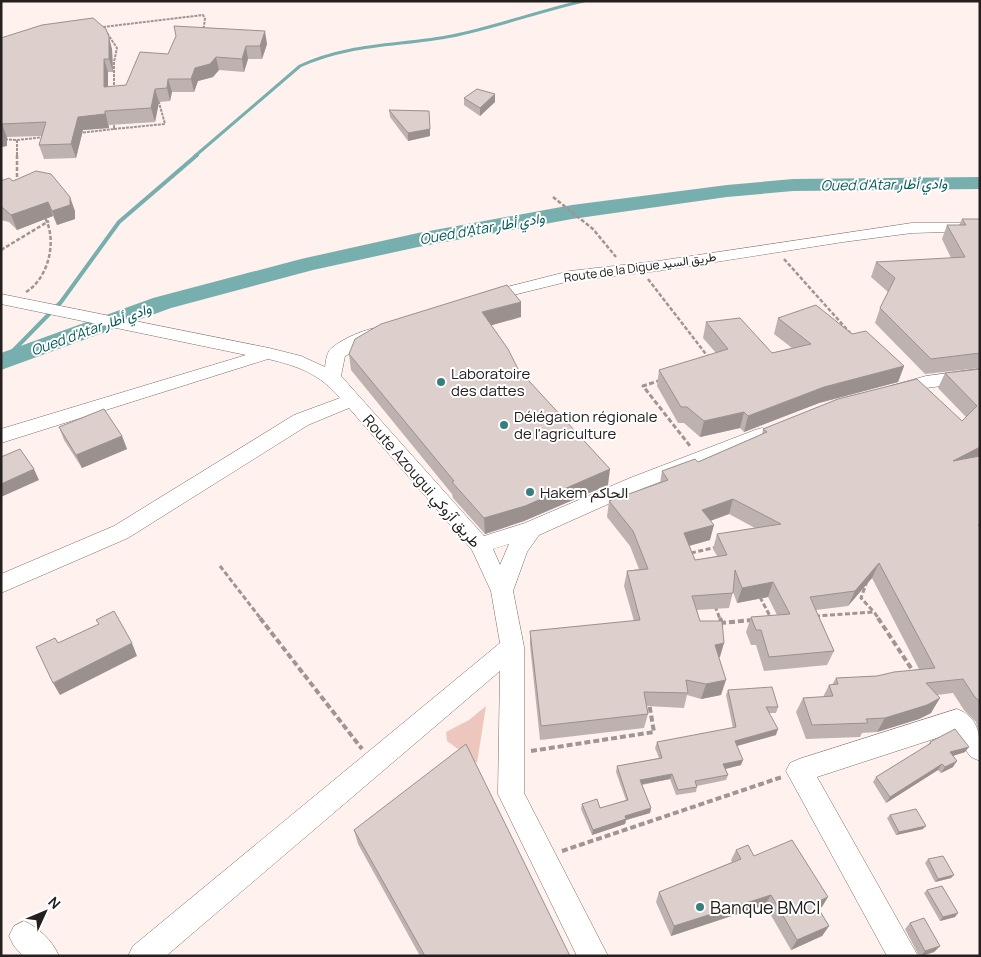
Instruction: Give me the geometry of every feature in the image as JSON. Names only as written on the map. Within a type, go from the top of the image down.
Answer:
[{"type":"street","name":"Route de la Digue طريق السيد","points":[[470,301],[570,276],[634,269],[912,228],[980,227]]},
{"type":"street","name":"Route Azougui طريق آزوكي","points":[[6,300],[223,343],[295,360],[332,377],[480,545],[502,591],[512,647],[511,794],[592,956]]},
{"type":"street","points":[[332,377],[336,354],[341,349],[388,326]]},
{"type":"street","points":[[1,436],[269,354]]},
{"type":"street","points":[[880,394],[926,382],[980,375]]},
{"type":"street","points":[[1,584],[122,532],[301,420],[351,400]]},
{"type":"street","points":[[480,545],[532,529],[700,458],[778,428]]},
{"type":"street","points":[[502,591],[517,550],[532,529]]},
{"type":"street","points":[[143,956],[512,647]]},
{"type":"street","points":[[903,956],[799,771],[957,720],[980,749]]},
{"type":"path","points":[[114,91],[117,48],[103,27],[202,15],[205,19],[203,32]]},
{"type":"path","points":[[106,59],[115,59]]},
{"type":"path","points":[[79,133],[165,124],[158,105],[159,97]]},
{"type":"path","points":[[114,120],[114,129]]},
{"type":"path","points":[[1,138],[16,140],[52,136]]},
{"type":"path","points":[[16,140],[17,190]]},
{"type":"path","points":[[553,196],[593,229],[610,252],[634,269],[714,364]]},
{"type":"path","points":[[6,300],[36,285],[48,262],[51,231],[49,221],[43,214]]},
{"type":"path","points":[[1,250],[49,221]]},
{"type":"path","points":[[774,247],[857,341]]},
{"type":"path","points":[[670,378],[643,386],[700,458]]},
{"type":"path","points":[[691,553],[723,545]]},
{"type":"path","points":[[688,546],[694,562]]},
{"type":"path","points":[[220,566],[373,763]]},
{"type":"path","points":[[869,575],[861,598],[874,612],[916,676]]},
{"type":"path","points":[[758,593],[771,618]]},
{"type":"path","points":[[710,597],[722,623]]},
{"type":"path","points":[[808,616],[874,612]]},
{"type":"path","points":[[712,624],[780,618]]},
{"type":"path","points":[[511,754],[654,732],[648,695]]},
{"type":"path","points":[[543,857],[799,771]]},
{"type":"shaded area","points":[[486,706],[477,763],[447,741],[446,732],[469,720]]},
{"type":"building","points":[[93,18],[106,29],[109,37],[109,59],[104,59],[104,87],[126,85],[140,52],[168,54],[176,36],[174,26],[265,31],[260,46],[246,46],[242,59],[216,57],[210,64],[195,68],[191,79],[168,79],[167,88],[155,89],[151,108],[105,111],[105,114],[78,117],[71,144],[39,145],[46,122],[2,124],[1,132],[1,38],[42,25]]},
{"type":"building","points":[[477,89],[495,94],[480,108],[464,98]]},
{"type":"building","points":[[389,110],[429,111],[430,129],[408,133]]},
{"type":"building","points":[[36,171],[51,174],[70,197],[70,205],[52,211],[48,202],[11,215],[1,207],[1,181],[9,178],[13,181]]},
{"type":"building","points":[[962,219],[980,219],[980,353],[931,359],[880,308],[895,278],[876,262],[965,257],[947,225],[966,225]]},
{"type":"building","points":[[507,285],[521,302],[482,312],[508,349],[518,369],[610,469],[525,506],[484,518],[452,482],[454,481],[349,354],[355,339],[381,324]]},
{"type":"building","points":[[816,305],[852,334],[866,331],[904,366],[824,387],[748,416],[744,412],[704,421],[687,407],[681,407],[659,370],[728,349],[706,322],[740,318],[772,353],[811,344],[778,318]]},
{"type":"building","points":[[980,369],[980,447],[953,461],[980,456],[980,525],[978,525],[980,526],[980,702],[963,679],[926,683],[940,698],[927,705],[885,718],[866,719],[868,723],[812,725],[803,698],[833,696],[829,685],[838,684],[836,678],[877,676],[894,672],[935,668],[879,563],[855,591],[810,597],[834,651],[769,657],[761,630],[756,630],[751,617],[790,614],[773,582],[742,588],[735,570],[733,593],[692,596],[700,621],[722,621],[724,643],[715,645],[726,680],[706,684],[686,680],[688,693],[644,692],[648,714],[541,726],[530,631],[640,620],[627,571],[648,569],[633,531],[609,501],[668,480],[662,471],[695,459],[698,462],[767,432],[763,429],[838,399],[917,379],[962,421],[977,406],[945,373]],"holes":[[[733,499],[781,524],[717,534],[727,555],[695,560],[684,533],[714,525],[702,510]]]},
{"type":"building","points":[[104,409],[122,436],[76,455],[59,427]]},
{"type":"building","points":[[20,449],[34,469],[1,484],[1,457]]},
{"type":"building","points":[[114,611],[132,643],[53,683],[36,647],[55,638],[58,643],[99,624],[96,620]]},
{"type":"building","points":[[772,687],[778,707],[766,707],[778,729],[735,741],[743,760],[723,764],[728,775],[695,781],[697,787],[678,790],[672,774],[640,780],[651,808],[625,816],[626,819],[593,830],[582,804],[597,799],[600,808],[628,800],[617,766],[662,758],[657,742],[736,727],[728,690]]},
{"type":"building","points":[[955,729],[969,747],[950,752],[957,761],[945,767],[942,764],[890,797],[876,777],[930,742]]},
{"type":"building","points":[[466,744],[570,956],[425,956],[354,830]]},
{"type":"building","points":[[916,809],[926,826],[899,832],[890,815]]},
{"type":"building","points":[[792,840],[828,897],[815,903],[829,926],[797,940],[771,895],[674,926],[659,892],[741,859],[736,850],[748,845],[754,856]]},
{"type":"building","points":[[943,856],[954,875],[938,879],[928,859]]},
{"type":"building","points":[[942,886],[958,913],[943,917],[927,890]]},
{"type":"building","points":[[924,918],[940,946],[925,951],[910,923]]},
{"type":"waterway","points":[[195,156],[300,66],[337,53],[356,49],[452,36],[584,1]]},
{"type":"waterway","points":[[6,358],[61,302],[119,222],[197,155]]},
{"type":"waterway","name":"Oued d'Atar وادي أطار","points":[[1,362],[162,303],[309,264],[418,240],[572,212],[727,191],[793,185],[980,183]]},
{"type":"waterway","name":"Oued d'Atar وادي أطار","points":[[1,362],[7,356]]},
{"type":"place","name":"Laboratoire des dattes","points":[[441,382]]},
{"type":"place","name":"Délégation régionale de l'agriculture","points":[[504,425]]},
{"type":"place","name":"Hakem الحاكم","points":[[530,492]]},
{"type":"place","name":"Banque BMCI","points":[[700,907]]}]
